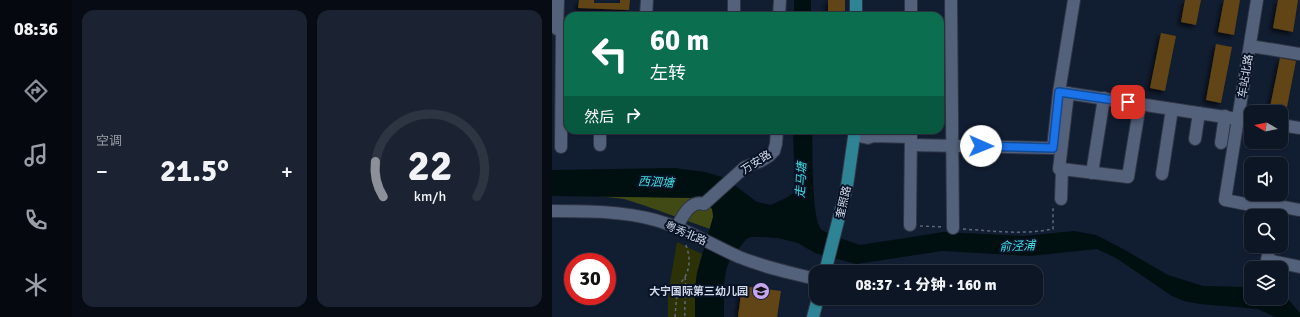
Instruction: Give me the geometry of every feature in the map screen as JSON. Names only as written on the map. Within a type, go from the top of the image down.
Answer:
[{"type":"main road","points":[[856,0],[856,12]]},
{"type":"main road","name":"奎照路","points":[[827,265],[847,186],[854,134]]},
{"type":"main road","points":[[813,317],[816,305]]},
{"type":"street","points":[[558,0],[560,29],[557,65],[564,97],[561,146]]},
{"type":"street","points":[[646,12],[647,0]]},
{"type":"street","points":[[734,0],[734,12]]},
{"type":"street","points":[[779,12],[780,0]]},
{"type":"street","points":[[911,0],[911,12]]},
{"type":"street","points":[[951,0],[953,228]]},
{"type":"street","points":[[859,134],[868,138],[873,136],[911,137],[953,146],[1053,148],[1063,92],[1074,0]]},
{"type":"street","name":"车站北路","points":[[1226,198],[1257,0]]},
{"type":"street","points":[[1250,46],[1300,54]]},
{"type":"street","points":[[1063,92],[1244,120]]},
{"type":"street","points":[[1063,92],[1059,169],[1128,177],[1140,104]]},
{"type":"street","points":[[1092,173],[1104,98]]},
{"type":"street","points":[[1162,174],[1172,109]]},
{"type":"street","points":[[1195,138],[1200,113]]},
{"type":"street","points":[[1221,143],[1225,116]]},
{"type":"street","points":[[1288,126],[1300,128]]},
{"type":"street","points":[[600,134],[600,145]]},
{"type":"street","name":"万安路","points":[[678,229],[687,209],[692,205],[701,203],[704,204],[745,167],[761,161],[769,156],[774,151],[777,134]]},
{"type":"street","points":[[910,225],[911,137]]},
{"type":"street","points":[[1062,169],[1062,199]]},
{"type":"street","points":[[1226,198],[1300,210]]},
{"type":"street","points":[[1226,198],[1273,209]]},
{"type":"street","name":"粤秀北路","points":[[552,211],[596,211],[656,220],[740,257],[793,274],[809,277]]},
{"type":"street","points":[[1268,253],[1267,260],[1300,267]]},
{"type":"path","points":[[910,225],[1014,233],[1038,232],[1053,229]]},
{"type":"path","points":[[675,317],[676,296],[680,284],[685,277],[690,257],[678,229]]},
{"type":"path","points":[[685,277],[685,317]]},
{"type":"green space","points":[[598,196],[700,198],[709,204],[713,211],[713,219],[710,229],[624,199]]},
{"type":"green space","points":[[677,242],[702,254],[697,273],[695,290],[695,317],[668,317],[668,294]]},
{"type":"water","points":[[794,0],[811,0],[811,12],[794,12]]},
{"type":"water","points":[[793,134],[812,134],[814,199],[818,224],[822,230],[840,238],[860,245],[944,232],[1024,236],[1074,231],[1096,235],[1168,275],[1203,286],[1244,287],[1244,305],[1288,305],[1288,299],[1300,313],[1300,317],[1275,317],[1258,309],[1200,304],[1184,301],[1172,296],[1116,258],[1097,249],[1029,256],[942,251],[856,264],[815,253],[798,243],[778,238],[751,237],[746,239],[729,262],[726,270],[724,284],[724,317],[695,317],[695,290],[697,273],[713,217],[712,210],[708,204],[700,198],[552,196],[552,170],[675,168],[705,172],[725,178],[757,202],[771,205],[795,192]]},
{"type":"building","points":[[579,0],[594,0],[594,3],[620,3],[620,0],[630,0],[629,10],[578,8]]},
{"type":"building","points":[[828,0],[845,0],[845,11],[828,12]]},
{"type":"building","points":[[1185,0],[1201,0],[1196,25],[1181,22]]},
{"type":"building","points":[[1224,0],[1240,0],[1234,35],[1218,32]]},
{"type":"building","points":[[1278,0],[1298,0],[1293,32],[1273,28]]},
{"type":"building","points":[[1161,33],[1176,36],[1165,91],[1150,88]]},
{"type":"building","points":[[1216,44],[1232,47],[1221,103],[1206,100]]},
{"type":"building","points":[[1280,58],[1296,61],[1287,105],[1270,105]]},
{"type":"building","points":[[742,286],[781,291],[777,317],[738,317]]},
{"type":"place","name":"大宁国际第三幼儿园","points":[[761,291]]},
{"type":"route","points":[[981,146],[1053,148],[1059,92],[1128,102]]},
{"type":"water label","name":"走马塘","points":[[801,180]]},
{"type":"water label","name":"西泗塘","points":[[656,182]]},
{"type":"water label","name":"俞泾浦","points":[[1017,246]]}]
